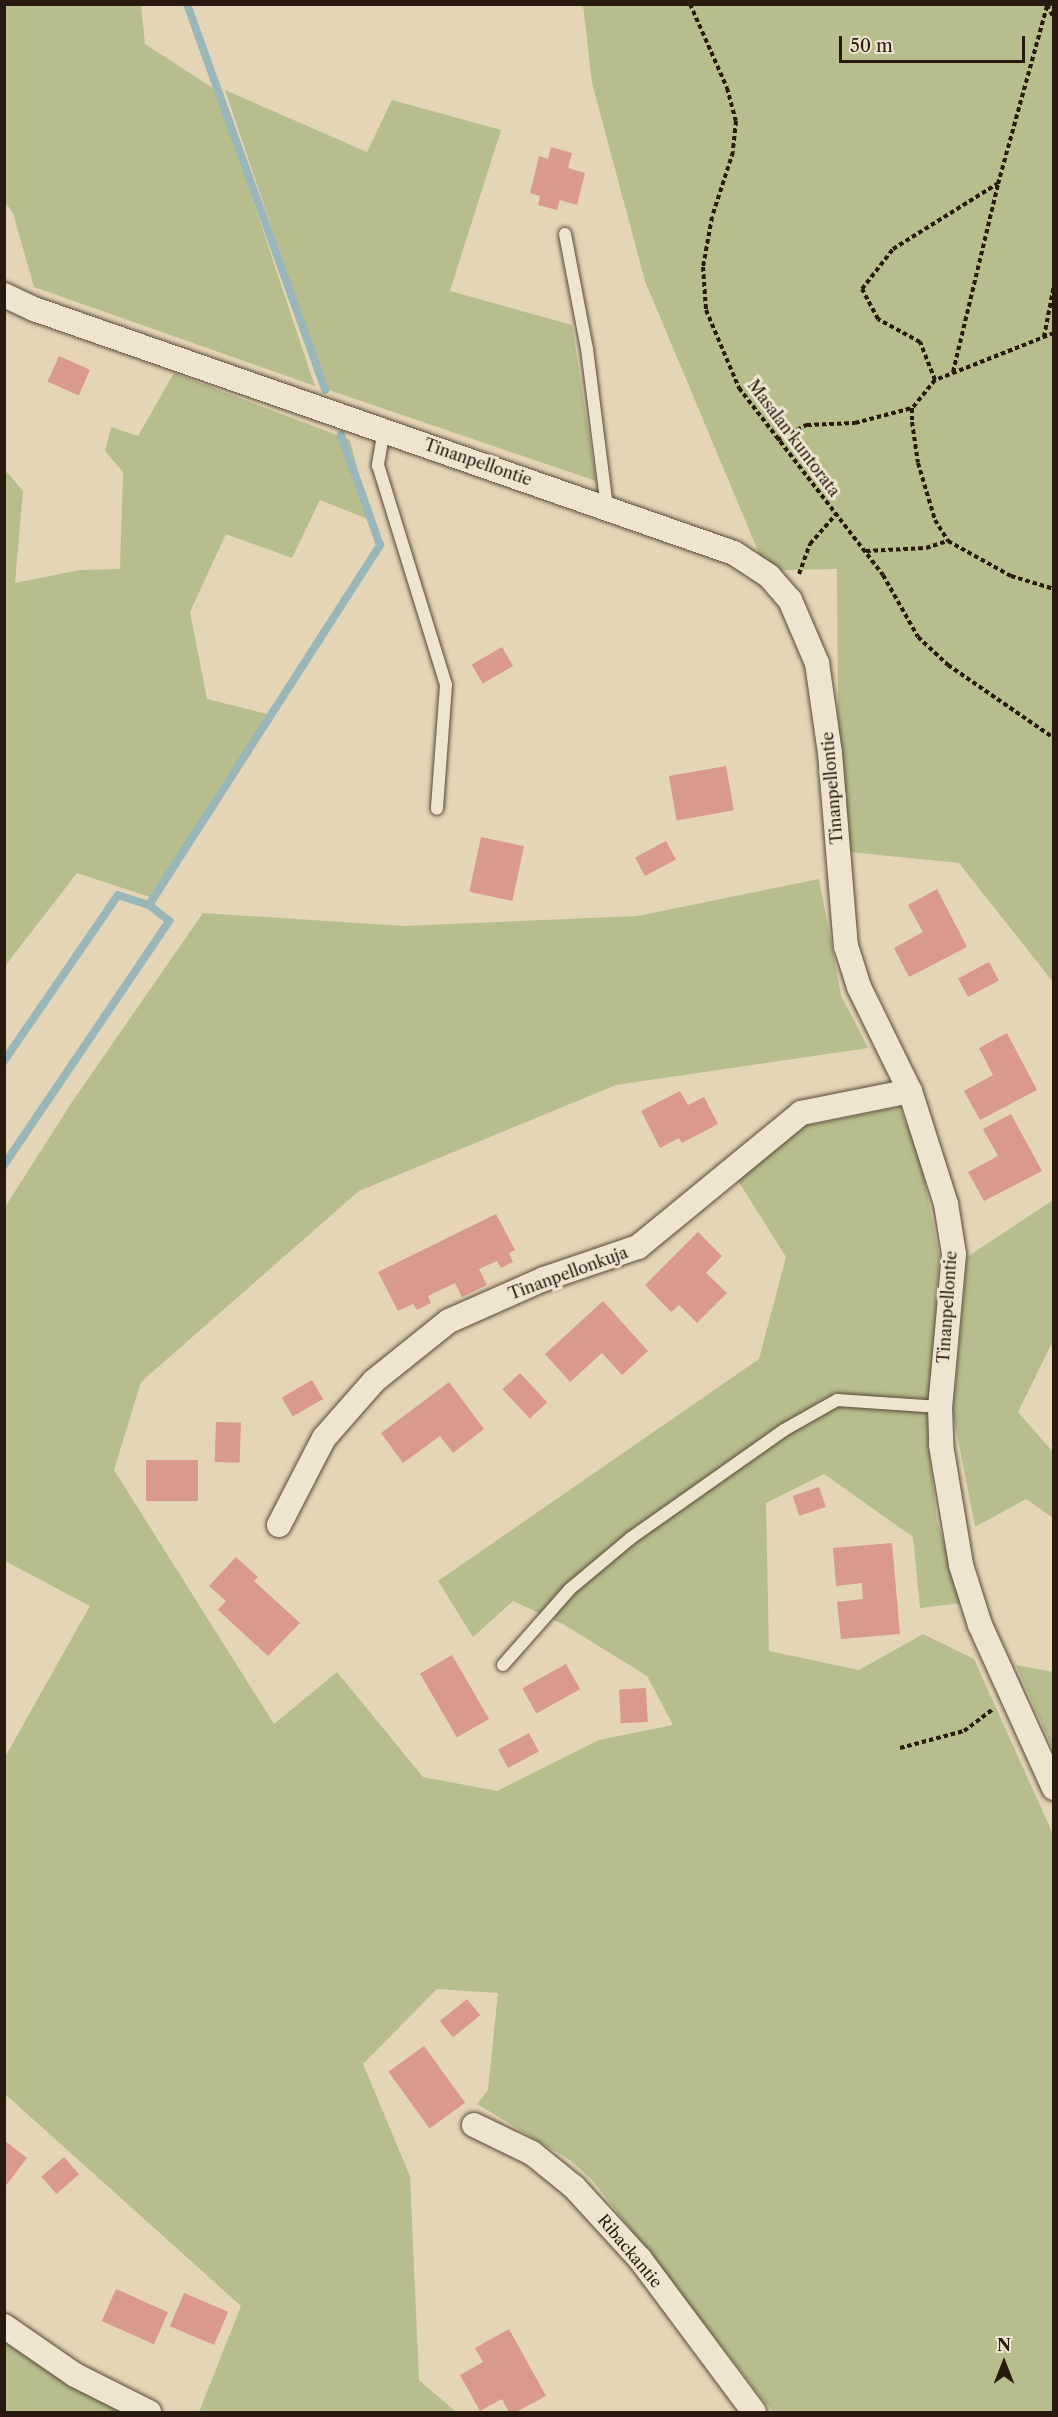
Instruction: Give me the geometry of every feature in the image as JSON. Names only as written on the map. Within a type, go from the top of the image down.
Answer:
[{"type":"street","name":"Tinanpellontie","points":[[4,295],[34,309],[734,553],[770,576],[790,600],[817,663],[830,753],[846,946],[859,987],[910,1091],[927,1134],[946,1204],[954,1254],[940,1407],[941,1445],[961,1565],[980,1625],[1053,1788]]},
{"type":"street","name":"Tinanpellonkuja","points":[[279,1524],[324,1438],[374,1381],[449,1321],[544,1279],[638,1247],[801,1113],[910,1091]]},
{"type":"street","name":"Ribackantie","points":[[474,2125],[532,2153],[574,2187],[640,2259],[754,2412]]},
{"type":"street","points":[[4,2326],[75,2375],[148,2412]]},
{"type":"lane","points":[[565,234],[587,349],[607,507]]},
{"type":"lane","points":[[384,430],[378,465],[446,685],[437,809]]},
{"type":"lane","points":[[503,1665],[570,1589],[631,1538],[784,1430],[837,1400],[940,1407]]},
{"type":"path","name":"Masalan kuntorata","points":[[690,4],[728,88],[736,121],[733,152],[712,217],[703,267],[706,310],[739,388],[865,551],[918,637],[948,665],[1053,738]]},
{"type":"path","points":[[1047,5],[1053,18]]},
{"type":"path","points":[[953,372],[998,184],[1047,5]]},
{"type":"path","points":[[935,380],[920,342],[878,319],[862,289],[893,249],[998,184]]},
{"type":"path","points":[[1044,337],[1053,285]]},
{"type":"path","points":[[777,440],[807,425],[855,423],[912,408],[935,380],[1053,333]]},
{"type":"path","points":[[912,408],[918,462],[935,520],[948,541],[1011,576],[1053,589]]},
{"type":"path","points":[[790,600],[810,544],[837,513]]},
{"type":"path","points":[[865,551],[926,548],[948,541]]},
{"type":"path","points":[[900,1748],[963,1731],[1011,1695]]},
{"type":"green space","points":[[5,4],[141,5],[145,44],[216,90],[315,386],[34,287],[13,213],[5,202]]},
{"type":"green space","points":[[583,5],[1053,5],[1053,982],[959,863],[839,851],[837,569],[782,570],[761,558],[645,281],[592,83]]},
{"type":"green space","points":[[225,90],[367,152],[392,100],[501,130],[450,291],[572,325],[596,481],[326,389]]},
{"type":"green space","points":[[174,373],[350,440],[370,520],[320,500],[292,558],[226,534],[190,612],[207,699],[267,714],[156,899],[77,873],[5,966],[5,477],[7,472],[23,491],[15,583],[80,570],[120,569],[123,472],[105,451],[111,427],[138,436]]},
{"type":"green space","points":[[819,879],[841,995],[868,1048],[616,1085],[359,1191],[141,1382],[114,1470],[274,1724],[337,1672],[423,1777],[497,1791],[599,1740],[673,1725],[647,1676],[563,1624],[513,1601],[473,1637],[438,1581],[759,1359],[786,1257],[737,1179],[805,1126],[899,1107],[920,1157],[939,1255],[928,1442],[937,1521],[962,1603],[920,1608],[913,1537],[824,1474],[766,1503],[769,1651],[859,1670],[923,1634],[974,1659],[1052,1832],[1053,2412],[773,2412],[593,2181],[570,2160],[477,2104],[488,2090],[498,1993],[437,1989],[363,2064],[410,2176],[419,2380],[456,2412],[199,2412],[241,2306],[5,2094],[5,1757],[90,1606],[5,1561],[5,1207],[72,1102],[203,913],[404,926],[637,916]]},
{"type":"green space","points":[[1053,1200],[1053,1341],[1018,1412],[1053,1452],[1053,1518],[1026,1499],[975,1527],[953,1413],[967,1257]]},
{"type":"green space","points":[[1016,1665],[1053,1672],[1053,1749],[1046,1733]]},
{"type":"green space","points":[[4,2337],[111,2406],[126,2412],[5,2412]]},
{"type":"building","points":[[551,147],[572,153],[568,168],[585,173],[577,205],[560,200],[557,210],[538,205],[540,196],[530,193],[539,156],[548,159]]},
{"type":"building","points":[[59,356],[90,370],[79,395],[48,382]]},
{"type":"building","points":[[502,647],[513,666],[483,684],[472,664]]},
{"type":"building","points":[[726,766],[734,810],[677,820],[669,776]]},
{"type":"building","points":[[481,837],[524,846],[512,901],[469,892]]},
{"type":"building","points":[[666,841],[676,860],[645,876],[635,857]]},
{"type":"building","points":[[937,889],[967,947],[909,977],[894,948],[923,932],[908,905]]},
{"type":"building","points":[[989,962],[999,981],[968,997],[958,978]]},
{"type":"building","points":[[1007,1033],[1037,1090],[980,1120],[964,1091],[993,1075],[979,1048]]},
{"type":"building","points":[[680,1091],[688,1105],[704,1097],[718,1124],[682,1143],[679,1138],[660,1148],[641,1111]]},
{"type":"building","points":[[1011,1114],[1042,1171],[984,1201],[968,1172],[998,1156],[983,1129]]},
{"type":"building","points":[[496,1214],[515,1250],[509,1253],[513,1262],[501,1268],[497,1261],[479,1269],[487,1285],[462,1297],[455,1283],[428,1296],[431,1303],[417,1310],[413,1304],[398,1311],[378,1272]]},
{"type":"building","points":[[698,1232],[722,1256],[706,1273],[727,1293],[697,1323],[679,1305],[671,1312],[645,1285]]},
{"type":"building","points":[[603,1301],[648,1351],[622,1375],[602,1353],[570,1382],[545,1354]]},
{"type":"building","points":[[520,1373],[547,1402],[530,1419],[502,1389]]},
{"type":"building","points":[[312,1380],[323,1399],[293,1417],[282,1398]]},
{"type":"building","points":[[449,1382],[484,1429],[453,1453],[440,1436],[403,1463],[381,1433]]},
{"type":"building","points":[[216,1422],[241,1423],[240,1463],[215,1462]]},
{"type":"building","points":[[146,1460],[198,1460],[198,1501],[146,1501]]},
{"type":"building","points":[[819,1487],[826,1507],[799,1516],[793,1496]]},
{"type":"building","points":[[892,1543],[900,1634],[841,1639],[837,1602],[863,1599],[862,1583],[836,1586],[833,1548]]},
{"type":"building","points":[[236,1557],[258,1577],[254,1581],[300,1623],[268,1656],[218,1610],[226,1601],[209,1586]]},
{"type":"building","points":[[452,1655],[489,1719],[457,1738],[420,1673]]},
{"type":"building","points":[[566,1664],[580,1689],[536,1714],[522,1688]]},
{"type":"building","points":[[646,1688],[648,1722],[621,1723],[619,1689]]},
{"type":"building","points":[[529,1733],[539,1752],[508,1768],[498,1749]]},
{"type":"building","points":[[467,1999],[480,2015],[453,2037],[440,2021]]},
{"type":"building","points":[[424,2046],[465,2103],[430,2128],[388,2072]]},
{"type":"building","points":[[4,2140],[27,2158],[4,2188]]},
{"type":"building","points":[[64,2157],[79,2174],[56,2194],[41,2177]]},
{"type":"building","points":[[116,2289],[168,2312],[154,2344],[102,2321]]},
{"type":"building","points":[[184,2293],[228,2312],[214,2345],[170,2326]]},
{"type":"building","points":[[509,2329],[546,2396],[516,2412],[509,2412],[502,2399],[480,2411],[460,2375],[483,2362],[475,2348]]},
{"type":"waterway","points":[[187,4],[325,390]]},
{"type":"waterway","points":[[4,1165],[169,921],[149,905],[380,545],[341,435]]},
{"type":"waterway","points":[[4,1061],[118,895],[149,905]]}]
